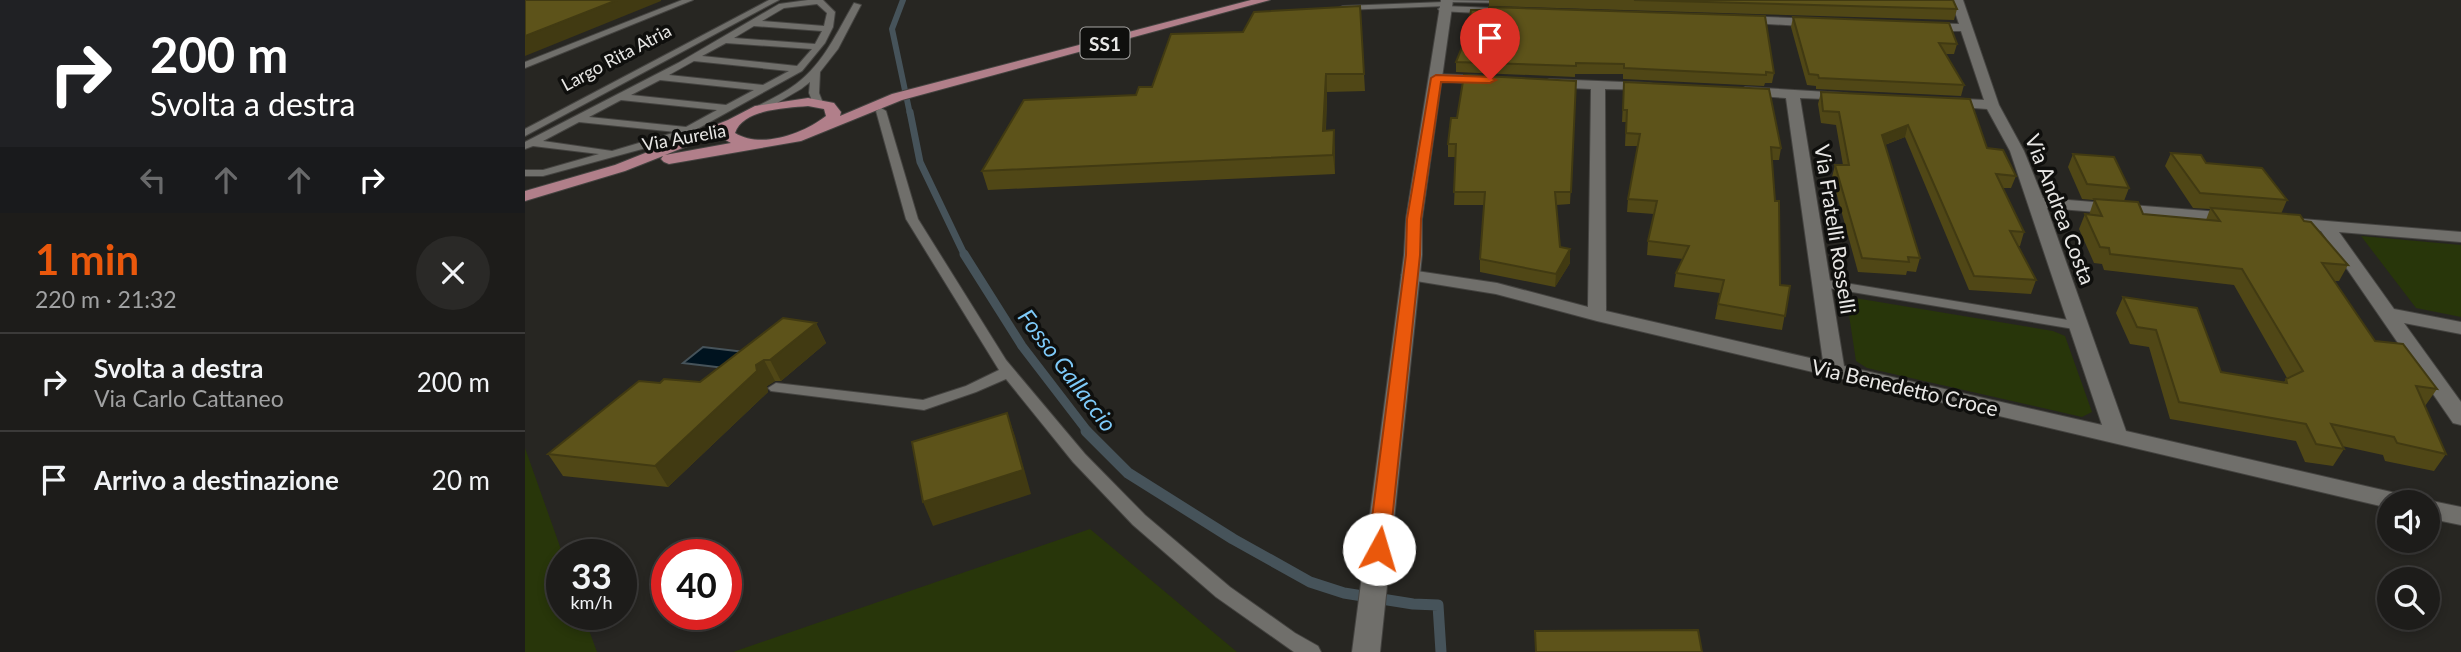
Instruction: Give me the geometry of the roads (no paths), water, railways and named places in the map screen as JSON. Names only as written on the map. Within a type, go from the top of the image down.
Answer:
[{"type":"main road","name":"SS1","points":[[755,144],[783,141],[897,97],[1263,0]]},
{"type":"main road","name":"SS1","points":[[731,124],[756,111],[782,104],[897,97]]},
{"type":"main road","name":"SS1","points":[[810,132],[823,126],[834,115],[829,106],[818,103]]},
{"type":"main road","points":[[731,124],[726,132],[729,138],[755,144]]},
{"type":"main road","name":"Via Aurelia","points":[[525,195],[731,124]]},
{"type":"main road","name":"Via Aurelia","points":[[618,161],[755,144]]},
{"type":"street","name":"Via Andrea Costa","points":[[1957,0],[1992,105],[2017,151],[2037,202],[2117,436]]},
{"type":"street","points":[[1367,644],[1419,177],[1446,3],[1513,11]]},
{"type":"street","points":[[1719,19],[1829,23]]},
{"type":"street","points":[[1912,26],[1966,28]]},
{"type":"street","points":[[1436,78],[1504,81]]},
{"type":"street","points":[[1531,82],[1667,88]]},
{"type":"street","points":[[1597,315],[1598,85]]},
{"type":"street","points":[[1736,91],[1858,97]]},
{"type":"street","name":"Via Fratelli Rosselli","points":[[1791,94],[1835,371]]},
{"type":"street","points":[[1938,102],[1992,105]]},
{"type":"street","points":[[2037,202],[2244,219]]},
{"type":"street","points":[[2271,222],[2461,236]]},
{"type":"street","points":[[2326,226],[2461,418]]},
{"type":"street","name":"Via Benedetto Croce","points":[[1410,275],[1497,289],[1597,315],[2377,497]]},
{"type":"street","points":[[2389,314],[2461,328]]},
{"type":"street","points":[[2440,512],[2461,516]]},
{"type":"lane","name":"Largo Rita Atria","points":[[525,65],[689,0]]},
{"type":"lane","name":"Largo Rita Atria","points":[[525,123],[759,0]]},
{"type":"lane","points":[[527,141],[556,117],[775,0]]},
{"type":"lane","points":[[525,173],[543,173],[618,161],[688,130],[799,69],[827,29],[831,12],[825,4],[810,1],[782,6],[658,77],[577,119],[527,141]]},
{"type":"lane","points":[[1330,9],[1504,1]]},
{"type":"lane","points":[[756,111],[798,87],[815,72],[833,49],[857,2]]},
{"type":"lane","points":[[753,23],[827,29]]},
{"type":"lane","points":[[703,38],[816,47]]},
{"type":"lane","points":[[692,58],[799,69]]},
{"type":"lane","points":[[815,72],[814,93],[818,103]]},
{"type":"lane","points":[[658,77],[765,88]]},
{"type":"lane","points":[[619,97],[728,108]]},
{"type":"lane","points":[[881,111],[912,219],[1008,372],[1079,458],[1139,520],[1223,592],[1288,639],[1311,652]]},
{"type":"lane","points":[[556,117],[688,130]]},
{"type":"lane","points":[[527,141],[618,161]]},
{"type":"lane","points":[[1821,284],[2080,326]]},
{"type":"lane","points":[[776,388],[923,405],[971,389],[1008,372]]},
{"type":"water","points":[[703,347],[753,353],[733,369],[683,363]]},
{"type":"waterway","name":"Fosso Gallaccio","points":[[903,0],[892,29],[910,114]]},
{"type":"waterway","name":"Fosso Gallaccio","points":[[910,112],[920,162],[964,254]]},
{"type":"waterway","name":"Fosso Gallaccio","points":[[964,254],[1022,346],[1088,432]]},
{"type":"waterway","name":"Fosso Gallaccio","points":[[1086,431],[1128,473],[1233,539],[1310,582],[1344,593],[1413,604],[1438,605],[1441,652]]}]
